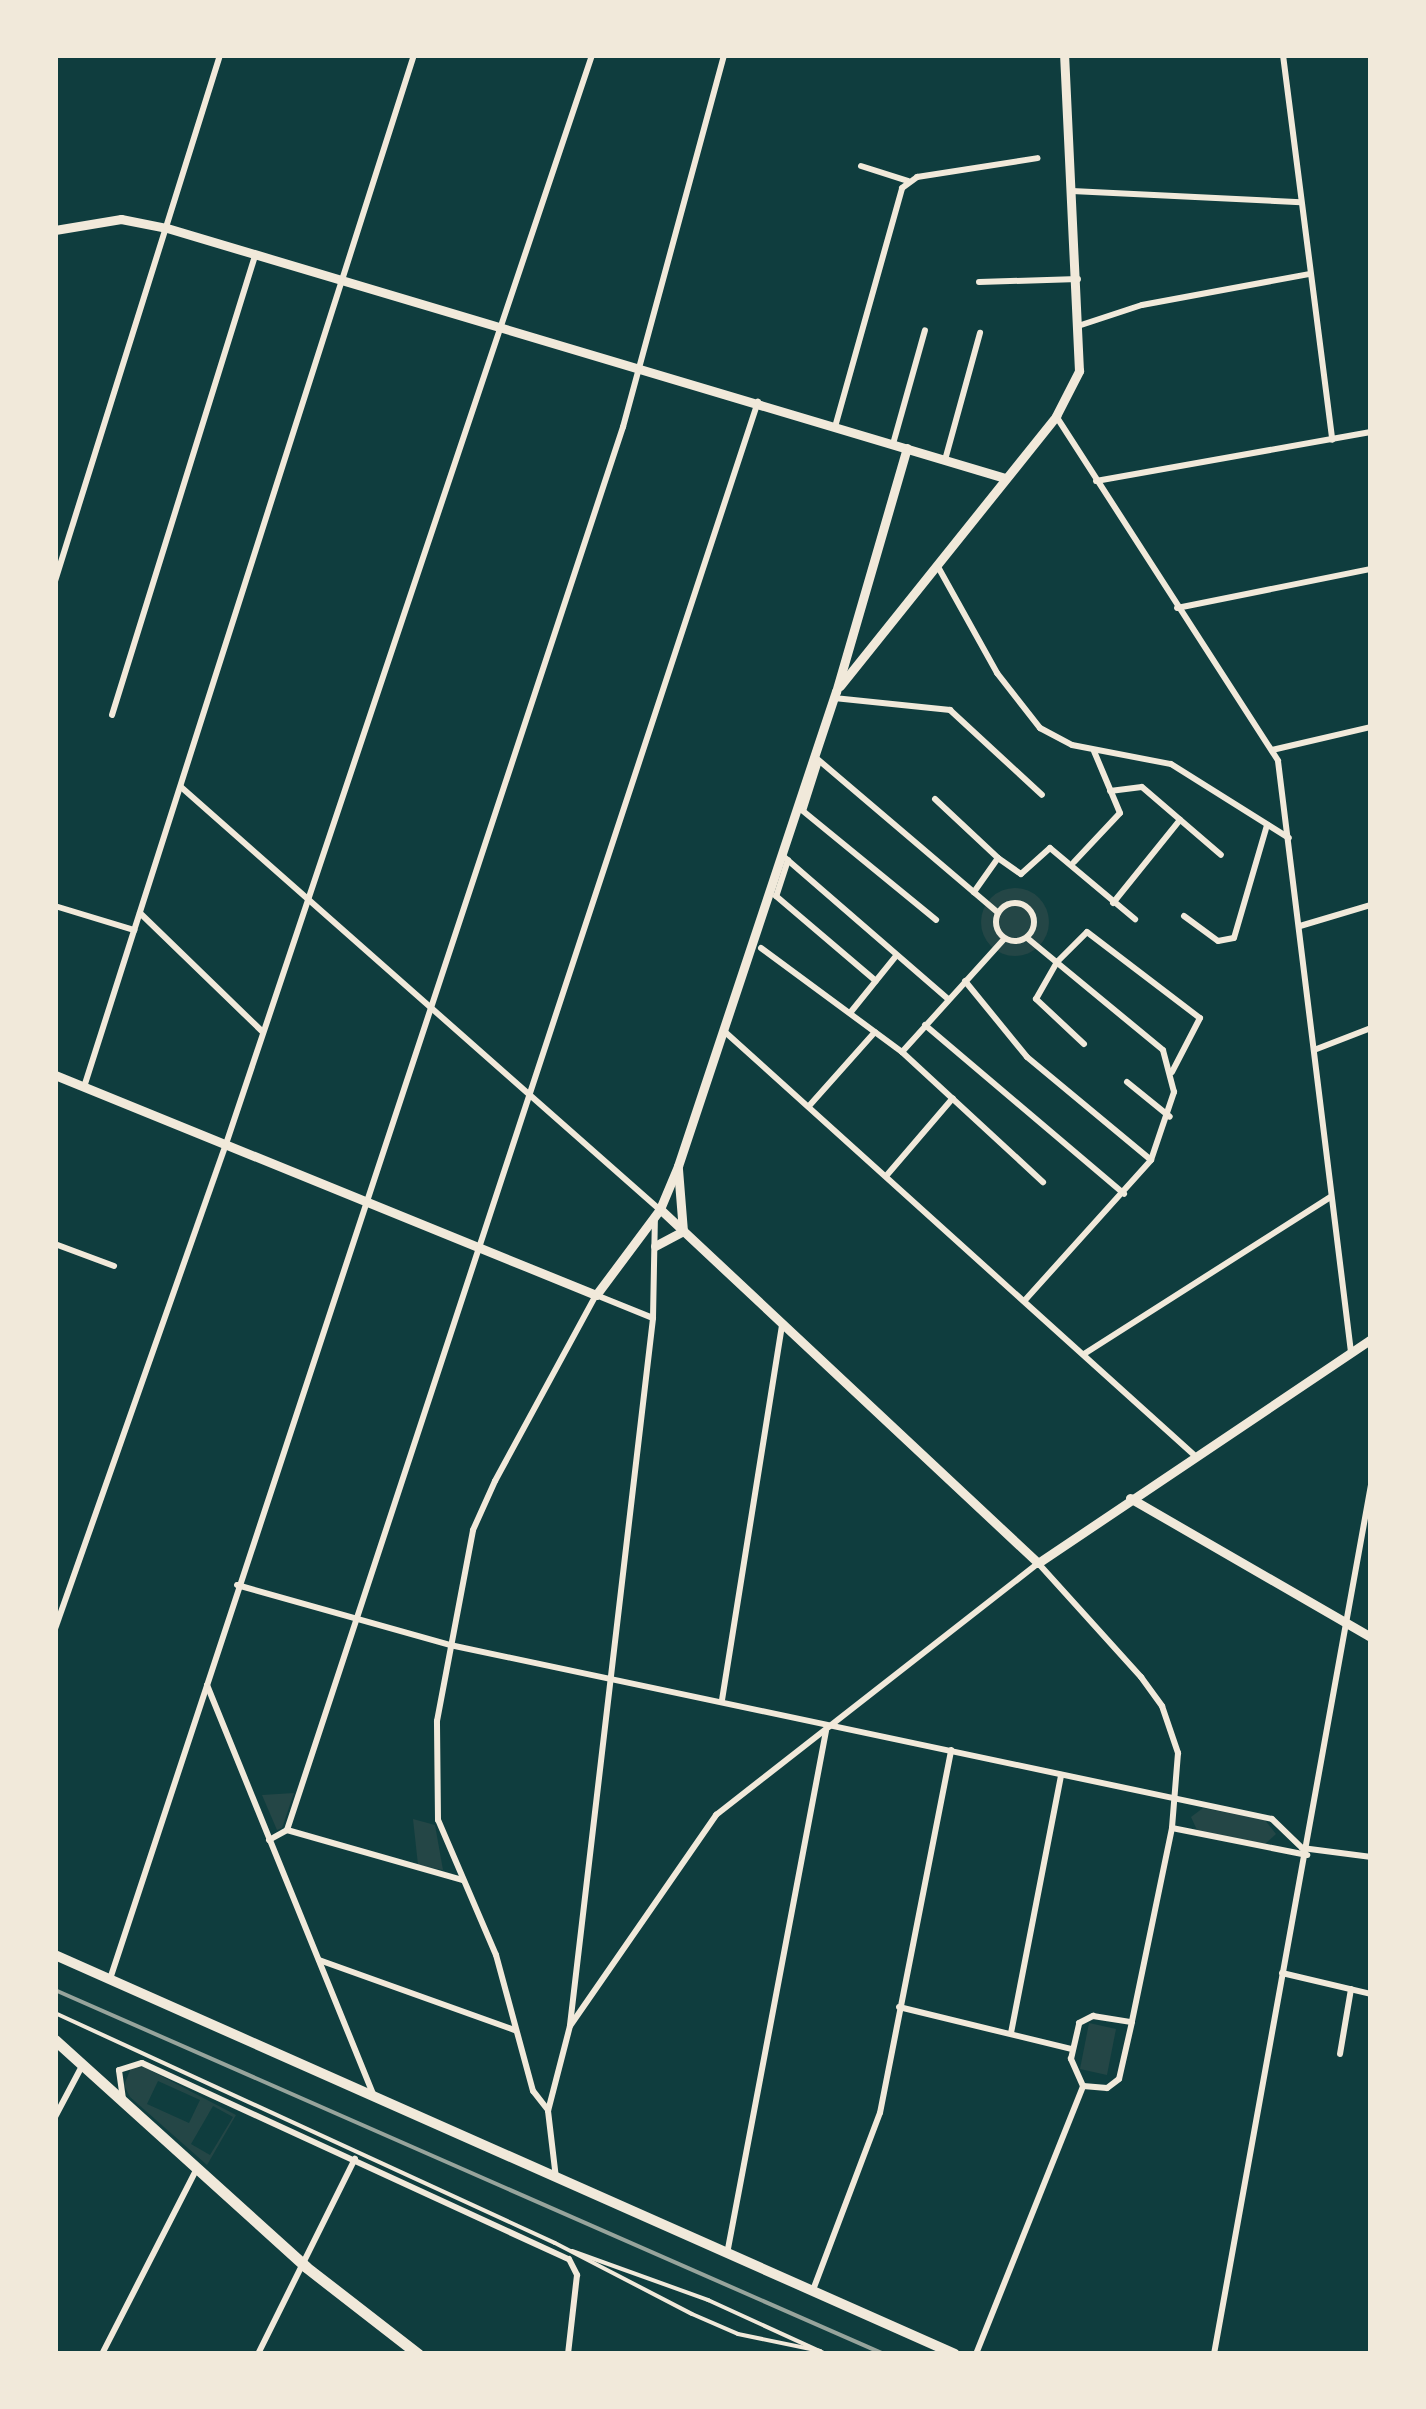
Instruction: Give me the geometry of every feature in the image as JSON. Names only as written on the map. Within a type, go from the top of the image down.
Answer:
[{"type":"main road","points":[[55,1955],[955,2354]]},
{"type":"main road","points":[[55,2040],[306,2267],[411,2352]]},
{"type":"street","points":[[55,581],[220,55]]},
{"type":"street","points":[[84,1087],[414,55]]},
{"type":"street","points":[[55,1629],[226,1144],[592,55]]},
{"type":"street","points":[[110,1979],[641,368],[724,55]]},
{"type":"street","points":[[835,695],[1056,416],[1079,371],[1081,325],[1064,55]]},
{"type":"street","points":[[1283,55],[1332,440]]},
{"type":"street","points":[[861,166],[908,181],[1038,158]]},
{"type":"street","points":[[835,426],[908,181]]},
{"type":"street","points":[[1072,191],[1301,202]]},
{"type":"street","points":[[55,230],[121,219],[167,228],[1005,478]]},
{"type":"street","points":[[112,716],[256,256]]},
{"type":"street","points":[[1081,325],[1142,305],[1310,274]]},
{"type":"street","points":[[980,282],[1078,278]]},
{"type":"street","points":[[893,444],[925,330]]},
{"type":"street","points":[[946,460],[980,333]]},
{"type":"street","points":[[270,1840],[287,1830],[758,402]]},
{"type":"street","points":[[1056,416],[1272,750],[1290,838],[1350,1352]]},
{"type":"street","points":[[1096,481],[1371,432]]},
{"type":"street","points":[[907,448],[804,811],[936,920]]},
{"type":"street","points":[[937,565],[1026,714],[1053,738],[1094,751],[1171,764],[1290,838]]},
{"type":"street","points":[[1177,608],[1371,568]]},
{"type":"street","points":[[835,695],[956,713],[1042,795]]},
{"type":"street","points":[[1272,750],[1371,727]]},
{"type":"street","points":[[1074,862],[1120,812],[1094,751]]},
{"type":"street","points":[[556,2178],[558,2158],[548,2111],[533,2091],[496,1955],[435,1803],[437,1721],[450,1645],[480,1510],[596,1295],[658,1213],[678,1166],[817,759]]},
{"type":"street","points":[[817,759],[998,913]]},
{"type":"street","points":[[1110,791],[1137,785],[1221,856]]},
{"type":"street","points":[[181,786],[308,894],[431,1010],[683,1231],[1038,1562],[1162,1706],[1178,1753],[1176,1800],[1132,2022],[1120,2079],[1107,2088],[1083,2086]]},
{"type":"street","points":[[934,799],[998,858],[1023,874],[1050,848],[1135,919]]},
{"type":"street","points":[[1113,903],[1180,820]]},
{"type":"street","points":[[1184,916],[1222,944],[1234,938],[1267,824]]},
{"type":"street","points":[[785,858],[948,999]]},
{"type":"street","points":[[785,858],[776,896],[876,981]]},
{"type":"street","points":[[974,892],[998,858]]},
{"type":"street","points":[[1004,939],[996,928],[998,913],[1008,904],[1028,907],[1035,922],[1027,938]]},
{"type":"street","points":[[1300,926],[1371,905]]},
{"type":"street","points":[[55,906],[134,930]]},
{"type":"street","points":[[140,913],[263,1032]]},
{"type":"street","points":[[1026,1299],[1151,1160],[1170,1117],[1172,1072],[1201,1022],[1191,1008],[1087,932],[1057,962],[1036,999],[1084,1044]]},
{"type":"street","points":[[902,1052],[1004,939],[1027,938],[1153,1040],[1172,1072]]},
{"type":"street","points":[[761,948],[902,1052],[1043,1182]]},
{"type":"street","points":[[850,1014],[896,956]]},
{"type":"street","points":[[965,981],[1027,1057],[1151,1160]]},
{"type":"street","points":[[925,1025],[1124,1194]]},
{"type":"street","points":[[1314,1050],[1371,1028]]},
{"type":"street","points":[[724,1031],[1026,1299],[1193,1454]]},
{"type":"street","points":[[809,1106],[875,1032]]},
{"type":"street","points":[[55,1075],[653,1318]]},
{"type":"street","points":[[1127,1082],[1170,1117]]},
{"type":"street","points":[[886,1175],[952,1098]]},
{"type":"street","points":[[678,1166],[683,1231]]},
{"type":"street","points":[[1084,1354],[1330,1197]]},
{"type":"street","points":[[548,2111],[570,2026],[607,1678],[653,1318],[658,1213]]},
{"type":"street","points":[[655,1246],[683,1231]]},
{"type":"street","points":[[55,1244],[114,1266]]},
{"type":"street","points":[[722,1700],[782,1324]]},
{"type":"street","points":[[570,2026],[716,1814],[1038,1562],[1193,1454],[1371,1338]]},
{"type":"street","points":[[1214,2354],[1371,1484]]},
{"type":"street","points":[[1130,1498],[1371,1637]]},
{"type":"street","points":[[237,1585],[450,1645],[1272,1819],[1305,1851]]},
{"type":"street","points":[[207,1685],[376,2100]]},
{"type":"street","points":[[728,2254],[829,1727]]},
{"type":"street","points":[[812,2292],[880,2113],[950,1750]]},
{"type":"street","points":[[1011,2033],[1062,1775]]},
{"type":"street","points":[[1172,1828],[1267,1850],[1318,1850],[1371,1858]]},
{"type":"street","points":[[287,1830],[463,1880]]},
{"type":"street","points":[[1267,1850],[1283,1832]]},
{"type":"street","points":[[318,1960],[516,2030]]},
{"type":"street","points":[[1282,1973],[1371,1994]]},
{"type":"street","points":[[1340,2054],[1351,1990]]},
{"type":"street","points":[[899,2007],[1071,2050]]},
{"type":"street","points":[[976,2354],[1083,2086],[1071,2050],[1084,2019],[1132,2022]]},
{"type":"street","points":[[126,2104],[118,2070],[142,2063],[574,2264],[568,2354]]},
{"type":"street","points":[[55,2117],[82,2066]]},
{"type":"street","points":[[258,2354],[306,2267],[355,2159]]},
{"type":"street","points":[[102,2354],[197,2168]]},
{"type":"lane","points":[[55,2013],[563,2248],[738,2334],[820,2351]]},
{"type":"lane","points":[[563,2248],[708,2300],[826,2354]]},
{"type":"shaded area","points":[[1015,888],[1028,890],[1039,898],[1047,909],[1047,935],[1039,946],[1028,954],[1015,956],[1002,954],[991,946],[983,935],[981,922],[983,909],[991,898],[1002,890]]},
{"type":"shaded area","points":[[294,1793],[282,1828],[277,1830],[262,1795]]},
{"type":"shaded area","points":[[1203,1808],[1265,1820],[1276,1834],[1265,1844],[1197,1830],[1191,1817]]},
{"type":"shaded area","points":[[413,1819],[435,1825],[443,1870],[418,1865]]},
{"type":"shaded area","points":[[1089,2023],[1116,2029],[1107,2075],[1080,2069]]},
{"type":"shaded area","points":[[144,2067],[236,2115],[207,2165],[130,2097],[124,2085],[131,2068]],"holes":[[[158,2081],[200,2100],[189,2123],[147,2104]],[[213,2106],[233,2117],[210,2155],[191,2144]]]},
{"type":"railway","points":[[55,1990],[884,2354]]}]
